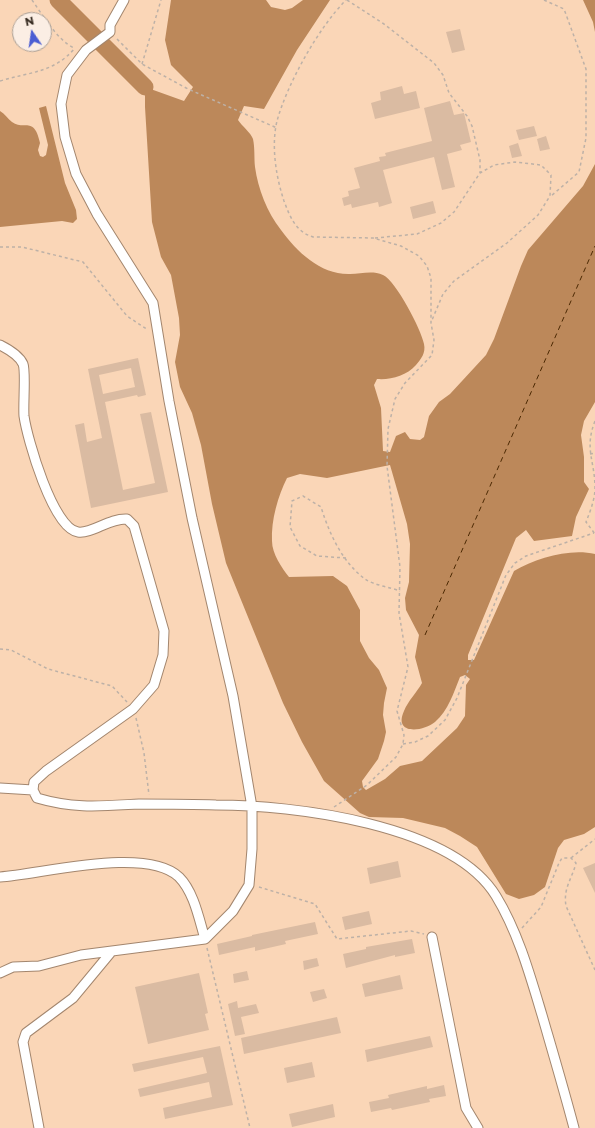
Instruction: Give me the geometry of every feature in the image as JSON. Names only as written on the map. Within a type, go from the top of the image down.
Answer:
[{"type":"lane","points":[[0,973],[12,967],[39,966],[81,954],[205,939],[233,910],[249,885],[252,849],[252,807],[233,696],[192,518],[168,401],[152,303],[97,214],[76,174],[65,137],[61,104],[67,75],[86,50],[104,37],[124,0]]},
{"type":"lane","points":[[0,345],[12,351],[23,364],[24,417],[37,468],[58,515],[70,528],[78,532],[90,530],[117,519],[127,519],[134,526],[164,631],[163,655],[154,685],[133,709],[46,771],[34,782],[33,790],[37,798],[56,804],[92,807],[150,804],[219,805],[315,813],[373,823],[411,837],[449,854],[475,872],[495,895],[515,935],[531,978],[574,1128]]},
{"type":"lane","points":[[0,788],[33,790]]},
{"type":"lane","points":[[0,877],[123,862],[149,864],[169,870],[180,878],[192,898],[205,939]]},
{"type":"lane","points":[[432,937],[466,1108],[478,1128]]},
{"type":"lane","points":[[39,1128],[23,1042],[26,1033],[73,998],[112,951]]},
{"type":"path","points":[[32,0],[49,24],[69,46],[86,50]]},
{"type":"path","points":[[142,64],[161,0]]},
{"type":"path","points":[[480,173],[480,160],[472,126],[467,116],[449,93],[443,75],[434,63],[384,24],[346,0],[320,31],[285,100],[277,121],[275,147],[278,183],[288,211],[298,229],[306,235],[313,237],[373,238],[417,234],[441,223],[454,212],[480,173],[494,165],[515,162],[541,165],[551,175],[550,196]]},
{"type":"path","points":[[431,323],[443,294],[454,281],[524,229],[538,215],[550,196],[579,172],[586,138],[586,69],[564,9],[544,0]]},
{"type":"path","points":[[104,37],[142,64],[188,89],[276,128]]},
{"type":"path","points":[[0,81],[46,70],[56,65],[75,48]]},
{"type":"path","points":[[345,800],[363,788],[396,757],[403,744],[404,735],[397,711],[408,667],[400,613],[400,567],[387,466],[388,429],[395,400],[404,383],[432,355],[434,340],[431,323],[431,278],[427,266],[418,256],[401,246],[373,238]]},
{"type":"path","points":[[0,247],[22,247],[83,262],[127,316],[158,337]]},
{"type":"path","points":[[403,744],[415,742],[428,736],[445,720],[457,698],[470,661],[506,575],[515,563],[538,551],[594,533],[586,522],[595,489],[590,454],[590,434],[595,421]]},
{"type":"path","points":[[590,454],[595,453]]},
{"type":"path","points":[[346,558],[317,556],[300,546],[290,527],[292,501],[304,496],[321,507],[329,532],[346,558],[366,580],[400,591]]},
{"type":"path","points":[[0,650],[11,650],[48,669],[112,686],[133,709],[144,753],[150,804]]},
{"type":"path","points":[[515,935],[541,907],[562,858],[571,858],[595,839]]},
{"type":"path","points":[[571,858],[576,863],[574,874],[564,894],[566,906],[595,970]]},
{"type":"path","points":[[249,885],[278,892],[315,904],[337,939],[411,931],[432,937]]},
{"type":"path","points":[[205,939],[250,1128]]},
{"type":"shaded area","points":[[0,0],[595,0],[595,1128],[0,1128]]},
{"type":"shaded area","points":[[171,0],[266,0],[271,7],[285,10],[292,8],[303,0],[330,0],[297,50],[264,109],[244,106],[238,120],[253,139],[256,175],[264,200],[271,216],[287,238],[302,254],[329,271],[350,274],[371,272],[383,275],[401,296],[422,337],[424,353],[412,369],[403,375],[393,378],[377,379],[374,385],[381,408],[383,451],[390,452],[396,436],[405,432],[410,439],[420,440],[424,437],[429,416],[439,402],[450,394],[486,355],[494,339],[528,250],[583,186],[595,164],[595,402],[584,421],[581,435],[584,457],[584,482],[589,489],[576,517],[572,536],[534,541],[526,530],[516,538],[468,655],[468,660],[474,660],[514,571],[532,562],[553,555],[575,552],[595,554],[595,827],[584,834],[564,840],[558,848],[545,887],[534,895],[519,899],[506,894],[477,847],[445,828],[403,818],[369,817],[360,813],[324,781],[302,742],[283,703],[226,563],[212,504],[201,445],[192,413],[180,387],[175,362],[180,335],[179,318],[171,275],[161,257],[152,222],[145,87],[184,101],[193,87],[171,65],[165,40]],"holes":[[[390,465],[407,524],[410,544],[409,582],[405,598],[406,610],[419,635],[415,657],[422,683],[404,711],[402,719],[403,724],[406,728],[417,729],[424,728],[435,722],[440,718],[447,707],[460,677],[465,675],[470,679],[466,685],[465,716],[457,728],[422,761],[400,766],[385,779],[366,790],[363,787],[362,781],[378,759],[386,732],[383,715],[387,688],[379,670],[369,658],[360,641],[360,610],[347,586],[333,576],[289,577],[276,556],[272,546],[274,517],[278,500],[287,478],[300,474],[327,478]]]},
{"type":"shaded area","points":[[583,0],[595,0],[595,32],[593,22]]},
{"type":"shaded area","points":[[46,106],[65,183],[76,210],[77,219],[73,223],[62,221],[0,227],[0,111],[12,122],[32,126],[35,129],[40,143],[38,150],[40,156],[43,157],[46,155],[48,145],[39,108]]},
{"type":"building","points":[[460,29],[465,50],[452,53],[446,32]]},
{"type":"building","points":[[402,86],[404,94],[416,91],[420,108],[375,119],[371,103],[381,100],[380,92]]},
{"type":"building","points":[[450,101],[454,115],[464,113],[471,142],[460,145],[462,150],[447,154],[455,187],[442,190],[434,157],[383,170],[392,203],[379,207],[378,202],[352,208],[351,204],[344,206],[342,198],[349,196],[348,191],[360,188],[354,168],[380,161],[379,157],[386,156],[385,153],[432,141],[424,108]]},
{"type":"building","points":[[534,126],[537,136],[519,140],[516,130]]},
{"type":"building","points":[[546,136],[550,149],[540,151],[537,139]]},
{"type":"building","points":[[518,143],[522,156],[512,158],[509,146]]},
{"type":"building","points":[[433,201],[436,213],[413,219],[410,207]]},
{"type":"building","points":[[138,358],[146,395],[138,397],[137,395],[105,402],[123,490],[155,483],[140,414],[151,412],[168,492],[91,508],[75,425],[84,423],[87,442],[102,438],[88,369]],"holes":[[[131,368],[135,387],[103,394],[99,375]]]},
{"type":"building","points":[[398,861],[401,877],[370,884],[367,868]]},
{"type":"building","points":[[595,863],[595,893],[583,868]]},
{"type":"building","points":[[369,911],[372,924],[345,930],[342,917]]},
{"type":"building","points":[[315,922],[318,934],[285,941],[286,944],[255,951],[255,947],[219,955],[217,944]]},
{"type":"building","points":[[412,939],[415,953],[395,957],[395,955],[346,968],[343,954],[366,949],[366,947]]},
{"type":"building","points":[[317,958],[319,966],[304,970],[303,961]]},
{"type":"building","points":[[247,971],[249,980],[234,983],[233,974]]},
{"type":"building","points":[[199,973],[208,1013],[205,1014],[209,1030],[148,1044],[135,987]]},
{"type":"building","points":[[400,975],[403,989],[365,997],[362,984]]},
{"type":"building","points":[[324,989],[327,998],[313,1002],[310,992]]},
{"type":"building","points":[[237,1001],[238,1008],[256,1004],[259,1013],[241,1017],[245,1034],[235,1036],[228,1004]]},
{"type":"building","points":[[337,1017],[341,1033],[244,1054],[241,1038]]},
{"type":"building","points":[[430,1036],[433,1047],[367,1062],[365,1050]]},
{"type":"building","points":[[220,1046],[233,1105],[165,1119],[163,1108],[212,1097],[209,1082],[140,1097],[138,1089],[207,1073],[203,1057],[134,1072],[132,1064]]},
{"type":"building","points":[[312,1062],[315,1077],[287,1083],[284,1068]]},
{"type":"building","points":[[444,1085],[446,1096],[429,1099],[430,1102],[392,1110],[391,1108],[371,1112],[369,1102],[389,1098],[388,1095],[427,1086],[427,1089]]},
{"type":"building","points":[[333,1104],[335,1117],[292,1127],[289,1114]]},
{"type":"waterway","points":[[58,0],[145,87]]},
{"type":"ferry route","points":[[425,635],[595,246]]}]
